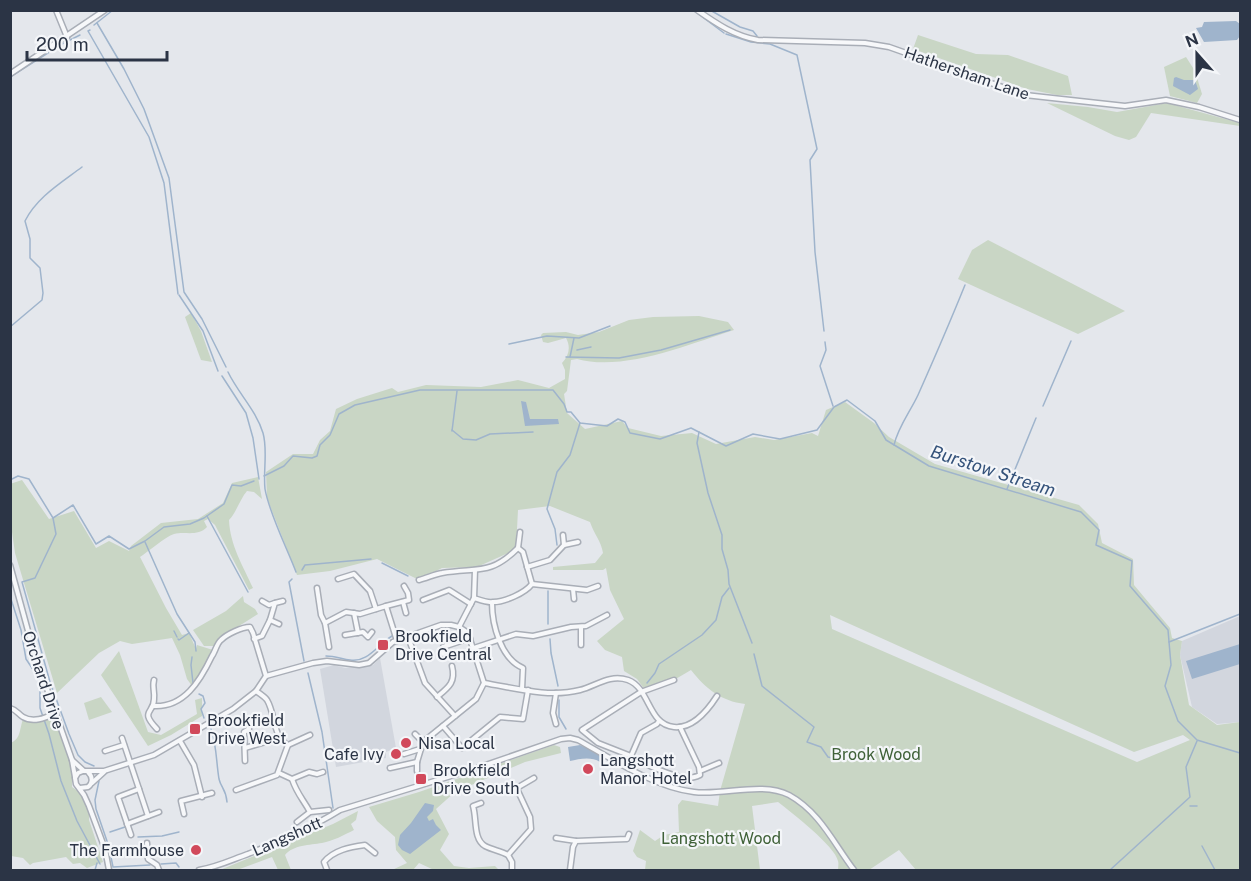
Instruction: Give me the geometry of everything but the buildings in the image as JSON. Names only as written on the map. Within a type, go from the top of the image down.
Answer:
[{"type":"street","points":[[57,10],[67,37]]},
{"type":"street","points":[[10,74],[105,10]]},
{"type":"street","name":"Hathersham Lane","points":[[697,10],[734,34],[746,38],[865,43],[889,47],[1025,95],[1125,106],[1166,100],[1176,101],[1240,120]]},
{"type":"street","points":[[419,580],[440,573],[483,570],[496,565],[518,548],[520,532]]},
{"type":"street","points":[[563,535],[564,545]]},
{"type":"street","points":[[527,567],[550,560],[564,545],[579,542]]},
{"type":"street","points":[[518,548],[523,552],[532,584]]},
{"type":"street","name":"Orchard Drive","points":[[10,565],[52,715],[72,760]]},
{"type":"street","points":[[459,627],[474,598],[475,570]]},
{"type":"street","points":[[338,579],[354,574],[370,591],[376,609]]},
{"type":"street","points":[[474,598],[492,603],[521,592],[532,584],[587,590],[598,586]]},
{"type":"street","points":[[325,623],[346,612],[360,614],[409,600],[404,586]]},
{"type":"street","points":[[370,591],[375,587]]},
{"type":"street","points":[[317,588],[329,647]]},
{"type":"street","points":[[573,589],[574,599]]},
{"type":"street","points":[[423,600],[449,590],[471,604]]},
{"type":"street","points":[[262,601],[270,604],[283,601]]},
{"type":"street","points":[[403,602],[406,613]]},
{"type":"street","points":[[254,639],[262,636],[275,603]]},
{"type":"street","points":[[442,726],[462,748],[500,717],[523,719],[524,668],[507,656],[492,616],[492,603]]},
{"type":"street","points":[[386,606],[397,641]]},
{"type":"street","points":[[354,613],[358,633]]},
{"type":"street","points":[[474,648],[500,638],[521,634],[533,636],[571,627],[581,627],[607,615]]},
{"type":"street","points":[[270,620],[279,624]]},
{"type":"street","points":[[75,778],[78,773],[104,771],[154,755],[233,709],[256,691],[266,676],[327,661],[359,665],[369,663],[397,641],[441,625],[451,624],[468,633],[484,683],[476,699],[423,742],[417,762],[417,771]]},
{"type":"street","points":[[153,706],[170,705],[199,683],[219,641],[244,627],[250,627],[266,676]]},
{"type":"street","points":[[580,645],[581,627]]},
{"type":"street","points":[[345,635],[363,632],[368,637],[372,632]]},
{"type":"street","points":[[408,637],[425,683],[455,716]]},
{"type":"street","points":[[443,654],[443,647],[470,638]]},
{"type":"street","points":[[437,697],[453,682],[452,666]]},
{"type":"street","points":[[484,683],[556,693],[583,689],[603,680],[615,678],[628,680],[641,692],[659,721],[673,728],[680,727],[704,714],[717,696]]},
{"type":"street","points":[[154,680],[153,706],[148,714],[149,720],[157,729]]},
{"type":"street","points":[[674,680],[641,692],[582,730],[598,744],[631,756],[640,762],[685,778],[696,777],[700,775],[700,771],[680,727]]},
{"type":"street","points":[[256,691],[267,699],[279,738],[288,745]]},
{"type":"street","points":[[556,693],[553,713],[556,724]]},
{"type":"street","points":[[10,708],[16,710],[22,717],[32,720],[52,715]]},
{"type":"street","points":[[631,756],[641,733],[659,721]]},
{"type":"street","points":[[245,761],[244,732],[249,729],[248,725]]},
{"type":"street","points":[[416,734],[423,742]]},
{"type":"street","points":[[236,790],[257,784],[279,773],[288,745],[310,735]]},
{"type":"street","points":[[122,738],[148,816]]},
{"type":"street","points":[[245,748],[279,738]]},
{"type":"street","name":"Langshott","points":[[199,870],[221,866],[271,845],[321,822],[340,810],[570,738],[669,786],[696,792],[758,790],[777,791],[789,795],[820,820],[854,870]]},
{"type":"street","points":[[180,741],[194,765],[202,797]]},
{"type":"street","points":[[105,751],[124,745]]},
{"type":"street","points":[[404,754],[420,749]]},
{"type":"street","points":[[72,760],[92,777],[87,795],[89,807]]},
{"type":"street","points":[[72,760],[76,784],[89,807],[105,849],[109,870]]},
{"type":"street","points":[[390,768],[417,762]]},
{"type":"street","points":[[700,771],[719,763]]},
{"type":"street","points":[[80,788],[91,784],[104,771]]},
{"type":"street","points":[[292,779],[309,772],[316,774],[323,772]]},
{"type":"street","points":[[279,773],[292,779],[299,798],[310,812]]},
{"type":"street","points":[[510,792],[534,778]]},
{"type":"street","points":[[131,835],[118,797],[139,789]]},
{"type":"street","points":[[508,855],[531,829],[530,817],[517,789]]},
{"type":"street","points":[[184,814],[181,801],[212,794]]},
{"type":"street","points":[[481,803],[473,806],[478,839],[483,845],[508,855],[512,862],[512,870]]},
{"type":"street","points":[[297,822],[310,812],[329,810]]},
{"type":"street","points":[[127,824],[159,812]]},
{"type":"street","points":[[555,838],[574,842],[627,842],[629,834]]},
{"type":"street","points":[[570,870],[574,842]]},
{"type":"street","points":[[147,843],[148,859],[159,870]]},
{"type":"street","points":[[327,870],[324,862],[328,857],[350,847],[364,845],[375,853]]},
{"type":"shaded area","points":[[1240,616],[1240,722],[1217,724],[1192,707],[1180,655],[1182,641]]},
{"type":"shaded area","points":[[380,658],[396,748],[386,752],[386,758],[336,767],[320,669],[334,665],[345,668],[373,665]]},
{"type":"green space","points":[[918,35],[976,54],[1008,55],[1068,76],[1072,95],[1057,95],[1027,89],[913,49]]},
{"type":"green space","points":[[1186,57],[1195,71],[1202,94],[1197,103],[1170,96],[1164,67]]},
{"type":"green space","points":[[1047,103],[1117,112],[1167,103],[1240,123],[1240,126],[1151,113],[1136,137],[1129,140],[1115,136]]},
{"type":"green space","points":[[988,240],[1125,311],[1078,334],[958,279],[972,250]]},
{"type":"green space","points":[[191,313],[201,331],[212,362],[201,360],[185,317]]},
{"type":"green space","points":[[699,316],[728,322],[734,330],[677,349],[635,359],[615,362],[571,360],[567,391],[564,394],[567,413],[585,429],[622,421],[628,428],[661,436],[692,433],[716,444],[755,437],[774,440],[812,433],[818,436],[826,410],[845,402],[889,437],[935,464],[1079,505],[1098,524],[1102,543],[1133,559],[1134,585],[1170,628],[1172,638],[1182,641],[1180,655],[1189,705],[1217,725],[1240,722],[1240,870],[916,870],[899,850],[869,870],[838,870],[838,861],[829,847],[778,802],[752,806],[760,870],[645,870],[646,861],[637,857],[633,851],[640,830],[655,841],[664,835],[679,832],[678,805],[682,800],[718,806],[720,791],[745,704],[721,697],[702,683],[691,670],[674,680],[645,690],[637,679],[624,671],[622,657],[605,650],[597,641],[624,619],[610,590],[606,568],[603,570],[553,570],[553,567],[595,563],[603,553],[590,522],[550,506],[518,510],[516,548],[513,551],[477,567],[442,568],[419,580],[377,559],[330,571],[297,575],[267,498],[266,472],[293,454],[313,454],[320,440],[330,431],[336,409],[357,399],[392,388],[398,392],[426,385],[481,387],[518,380],[549,388],[565,379],[562,363],[569,348],[566,338],[548,343],[543,342],[541,335],[543,333],[566,332],[578,335],[599,332],[629,320]],"holes":[[[830,615],[1134,752],[1183,735],[1190,740],[1137,762],[832,629]]]},
{"type":"green space","points":[[258,477],[262,499],[254,492],[247,491],[229,520],[234,547],[253,588],[249,590],[215,525],[208,519],[204,521],[207,527],[200,532],[174,534],[140,557],[182,635],[189,633],[196,649],[197,645],[213,650],[198,680],[192,686],[187,679],[172,638],[132,644],[120,641],[99,653],[57,693],[15,553],[11,525],[10,484],[22,480],[49,519],[74,511],[96,548],[109,541],[129,551],[131,546],[161,523],[198,519],[223,503],[232,483]]},
{"type":"green space","points":[[243,596],[244,602],[255,609],[258,614],[217,640],[215,646],[204,646],[193,630],[226,611]]},
{"type":"green space","points":[[119,651],[148,732],[161,735],[197,714],[195,700],[202,698],[202,716],[148,746],[101,675]]},
{"type":"green space","points":[[101,697],[112,712],[89,720],[84,703]]},
{"type":"green space","points":[[54,714],[72,760],[72,787],[82,794],[89,806],[89,820],[103,862],[87,868],[80,863],[73,864],[66,857],[30,865],[23,858],[11,856],[10,743],[17,739],[24,717],[32,720]]},
{"type":"green space","points":[[554,745],[560,747],[561,753],[525,762],[455,792],[436,809],[449,834],[440,850],[454,866],[469,868],[495,866],[499,870],[434,870],[419,863],[413,870],[392,870],[407,863],[396,850],[395,837],[377,821],[369,807]]},
{"type":"green space","points":[[358,811],[356,820],[351,824],[354,830],[330,841],[302,846],[288,852],[285,855],[291,870],[278,870],[272,857],[237,870],[220,870],[333,824]]},
{"type":"water","points":[[1236,21],[1240,24],[1240,36],[1237,40],[1204,42],[1196,28],[1202,27],[1204,22]]},
{"type":"water","points":[[1176,77],[1195,80],[1198,89],[1190,95],[1173,86]]},
{"type":"water","points":[[521,401],[526,402],[530,419],[558,419],[559,424],[525,426]]},
{"type":"water","points":[[1240,644],[1240,664],[1192,679],[1186,661]]},
{"type":"water","points":[[580,745],[604,756],[603,760],[600,762],[585,758],[570,761],[568,747]]},
{"type":"water","points":[[425,803],[434,805],[433,811],[427,817],[429,821],[433,819],[441,830],[410,854],[398,845],[400,835]]},
{"type":"waterway","points":[[94,25],[113,10]]},
{"type":"waterway","points":[[693,10],[724,33]]},
{"type":"waterway","points":[[710,10],[740,27],[753,31],[757,36]]},
{"type":"waterway","points":[[97,23],[144,109],[169,178],[184,292],[202,319],[226,367]]},
{"type":"waterway","points":[[90,30],[88,31],[149,137],[164,183],[178,294]]},
{"type":"waterway","points":[[726,34],[751,42],[770,44],[797,55],[817,149],[810,160],[815,252],[824,331]]},
{"type":"waterway","points":[[10,77],[80,35]]},
{"type":"waterway","points":[[10,327],[42,300],[43,293],[40,268],[30,258],[30,239],[25,221],[43,198],[82,167]]},
{"type":"waterway","points":[[894,445],[965,285]]},
{"type":"waterway","points":[[179,295],[203,331],[218,371]]},
{"type":"waterway","points":[[509,344],[547,336],[579,338],[610,326]]},
{"type":"waterway","points":[[566,357],[619,358],[661,350],[730,330]]},
{"type":"waterway","points":[[570,357],[574,338]]},
{"type":"waterway","points":[[1043,406],[1071,341]]},
{"type":"waterway","points":[[825,342],[826,350],[820,366],[833,406]]},
{"type":"waterway","points":[[577,350],[591,347]]},
{"type":"waterway","points":[[228,372],[256,417],[263,433],[267,498],[296,572]]},
{"type":"waterway","points":[[222,376],[246,413],[253,438],[259,479]]},
{"type":"waterway","name":"Burstow Stream","points":[[264,476],[284,466],[293,456],[312,458],[317,456],[320,445],[330,435],[339,414],[355,405],[420,390],[553,390],[567,412],[571,412],[580,423],[607,426],[618,419],[625,422],[630,433],[660,439],[691,428],[726,446],[753,434],[780,439],[817,430],[834,407],[847,400],[875,421],[886,440],[929,466],[1081,512],[1099,530],[1096,545],[1132,561],[1130,586],[1168,630],[1171,665],[1165,686],[1178,721],[1197,740],[1240,753]]},
{"type":"waterway","points":[[452,431],[457,391]]},
{"type":"waterway","points":[[1007,489],[1036,418]]},
{"type":"waterway","points":[[557,545],[555,529],[547,509],[557,472],[570,455],[580,423]]},
{"type":"waterway","points":[[452,430],[463,439],[476,440],[490,434],[533,432]]},
{"type":"waterway","points":[[699,432],[697,443],[708,493],[722,535],[722,549],[729,584],[752,643]]},
{"type":"waterway","name":"Burstow Stream","points":[[10,480],[18,476],[29,479],[53,518],[73,505],[96,544],[109,536],[129,549],[164,527],[190,524],[204,518],[224,504],[232,485],[241,486],[254,481]]},
{"type":"waterway","points":[[207,516],[248,592]]},
{"type":"waterway","points":[[53,518],[56,534],[35,578],[22,582],[50,682],[69,734],[78,755],[85,762],[94,766]]},
{"type":"waterway","points":[[145,542],[177,614],[195,642],[196,651]]},
{"type":"waterway","points":[[302,570],[305,565],[371,559]]},
{"type":"waterway","points":[[382,563],[408,576]]},
{"type":"waterway","points":[[292,579],[289,582],[304,661]]},
{"type":"waterway","points":[[647,683],[659,664],[702,635],[716,620],[722,597],[729,588]]},
{"type":"waterway","points":[[548,591],[548,624]]},
{"type":"waterway","points":[[10,596],[21,630],[26,659],[40,680],[40,708],[61,781],[77,821],[100,864]]},
{"type":"waterway","points":[[1169,642],[1240,614]]},
{"type":"waterway","points":[[174,631],[177,637]]},
{"type":"waterway","points":[[178,639],[189,633]]},
{"type":"waterway","points":[[326,656],[350,660],[362,659],[392,636]]},
{"type":"waterway","points":[[550,639],[558,686]]},
{"type":"waterway","points":[[754,654],[762,686],[814,727],[807,742],[821,747],[828,757],[840,760],[864,749]]},
{"type":"waterway","points":[[192,657],[193,683]]},
{"type":"waterway","points":[[308,673],[322,732],[333,808]]},
{"type":"waterway","points":[[199,694],[203,696],[205,703],[201,709],[204,718]]},
{"type":"waterway","points":[[559,700],[559,717],[566,729]]},
{"type":"waterway","points":[[211,729],[219,779],[227,802]]},
{"type":"waterway","name":"Burstow Stream","points":[[1110,870],[1190,797],[1186,767],[1197,741]]},
{"type":"waterway","points":[[99,781],[95,800],[96,809],[113,867],[150,865]]},
{"type":"waterway","points":[[1190,806],[1197,806]]},
{"type":"waterway","points":[[110,832],[125,827]]},
{"type":"waterway","points":[[138,837],[162,836],[179,832]]},
{"type":"waterway","points":[[1202,846],[1215,870]]},
{"type":"waterway","points":[[95,870],[97,863]]},
{"type":"waterway","points":[[161,864],[176,863],[179,867]]},
{"type":"place","name":"Brookfield Drive Central","points":[[383,645]]},
{"type":"place","name":"Brookfield Drive West","points":[[195,729]]},
{"type":"place","name":"Nisa Local","points":[[406,743]]},
{"type":"place","name":"Cafe Ivy","points":[[396,754]]},
{"type":"place","name":"Langshott Manor Hotel","points":[[588,769]]},
{"type":"place","name":"Brookfield Drive South","points":[[421,779]]},
{"type":"place","name":"The Farmhouse","points":[[196,850]]},
{"type":"park label","name":"Brook Wood","points":[[876,754]]},
{"type":"park label","name":"Langshott Wood","points":[[721,838]]}]
